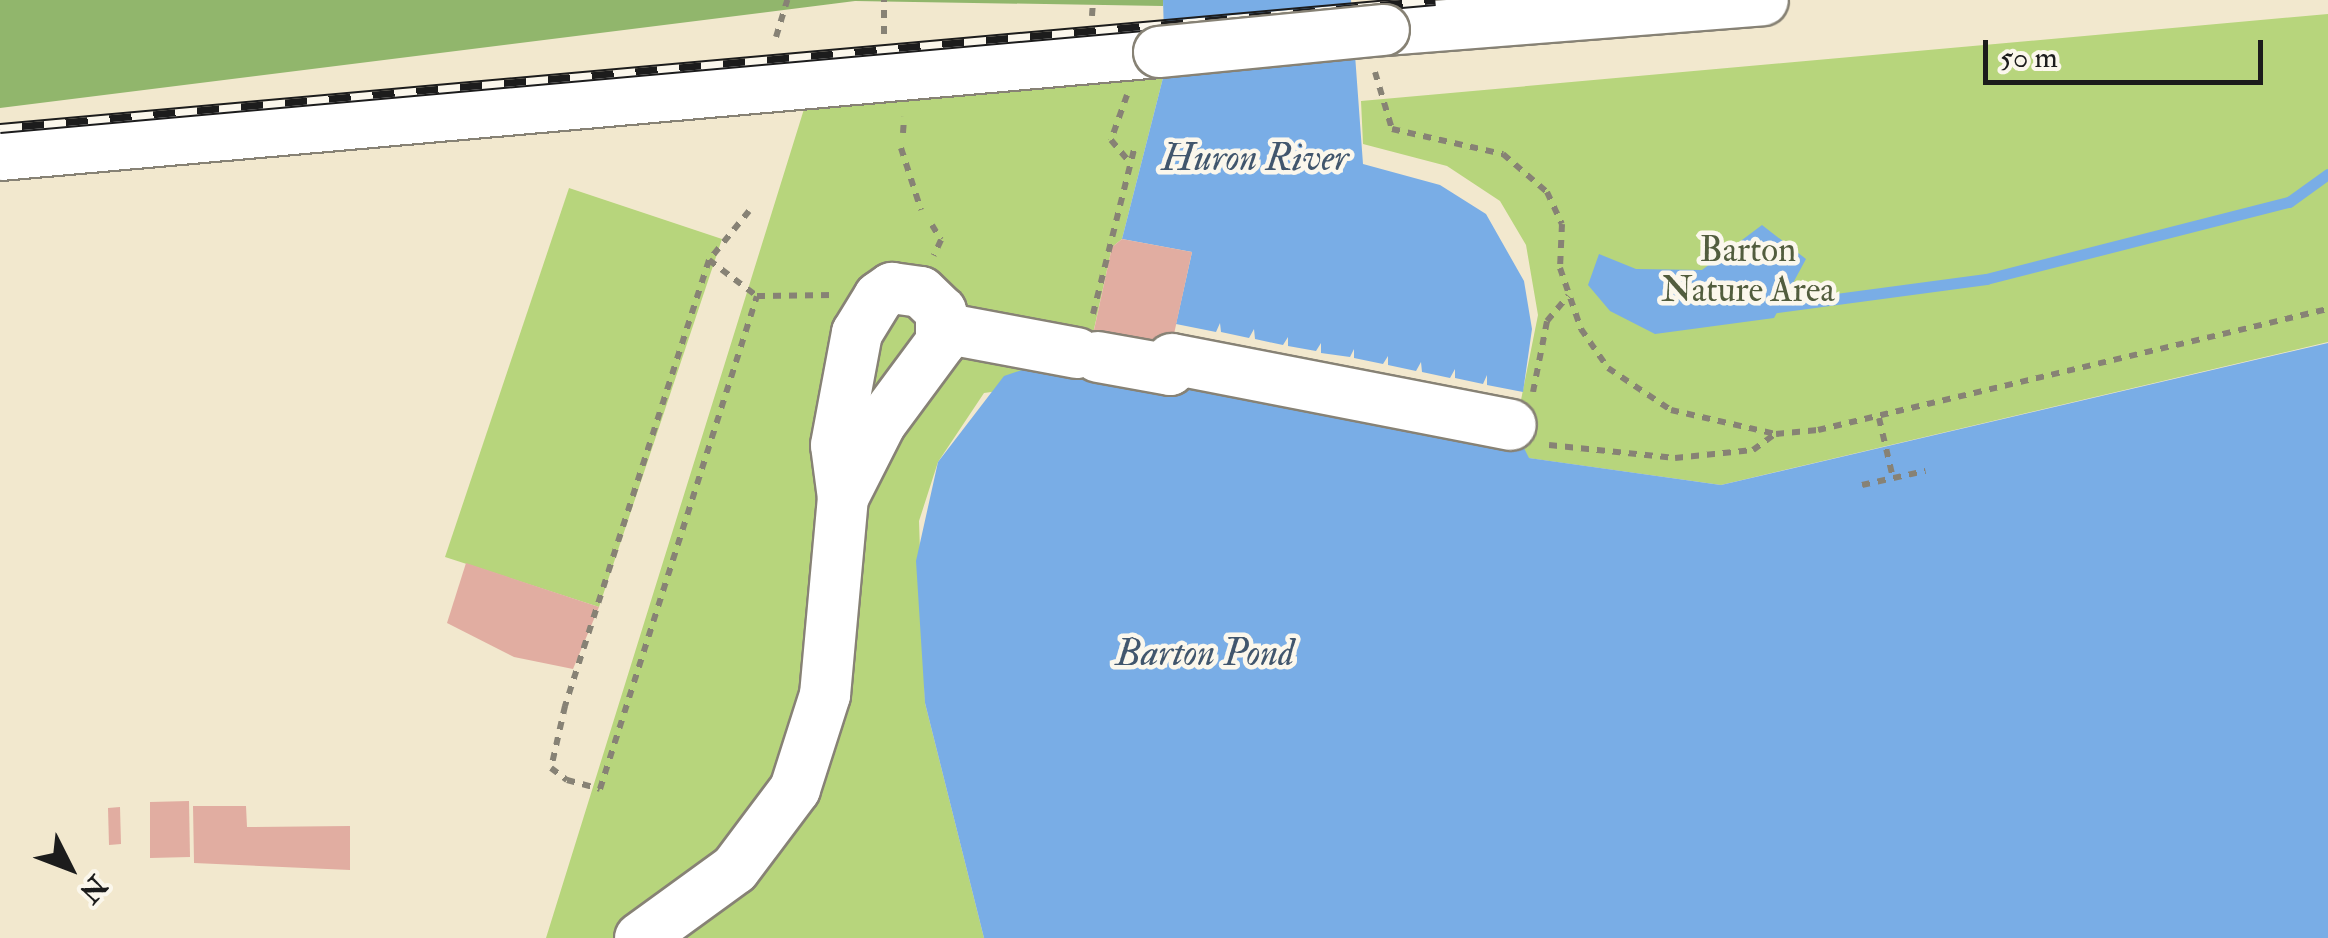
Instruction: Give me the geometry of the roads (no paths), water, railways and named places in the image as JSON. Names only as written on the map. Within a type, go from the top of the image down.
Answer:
[{"type":"street","points":[[0,155],[1159,52],[1378,47],[1764,0]]},
{"type":"street","points":[[640,938],[735,869],[795,789],[825,694],[843,498],[836,445],[857,333],[878,296],[892,288],[921,292],[942,311],[943,328],[936,356],[881,423],[843,498]]},
{"type":"street","points":[[943,328],[1089,343],[1170,370],[1172,359],[1527,424]]},
{"type":"water","name":"Huron River","points":[[1163,0],[1351,0],[1363,164],[1440,185],[1486,214],[1524,281],[1532,329],[1523,392],[1487,385],[1487,375],[1483,384],[1455,378],[1455,369],[1450,378],[1422,372],[1421,362],[1416,371],[1388,365],[1388,356],[1383,364],[1354,358],[1354,349],[1350,357],[1321,353],[1321,343],[1316,351],[1288,346],[1288,337],[1283,345],[1255,339],[1254,329],[1249,338],[1221,332],[1220,323],[1216,332],[1176,324],[1192,252],[1122,239],[1165,70]]},
{"type":"water","points":[[1762,225],[1806,259],[1774,318],[1655,334],[1610,311],[1588,285],[1599,254],[1636,269],[1702,270]]},
{"type":"water","name":"Barton Pond","points":[[2328,343],[2328,938],[984,938],[925,703],[916,561],[938,462],[1004,376],[1028,368],[1515,430],[1529,458],[1721,485]]},
{"type":"waterway","points":[[1769,308],[1986,279],[2289,202],[2328,174]]},
{"type":"railway","points":[[0,128],[1435,0]]},
{"type":"park label","name":"Barton Nature Area","points":[[1748,270]]}]
